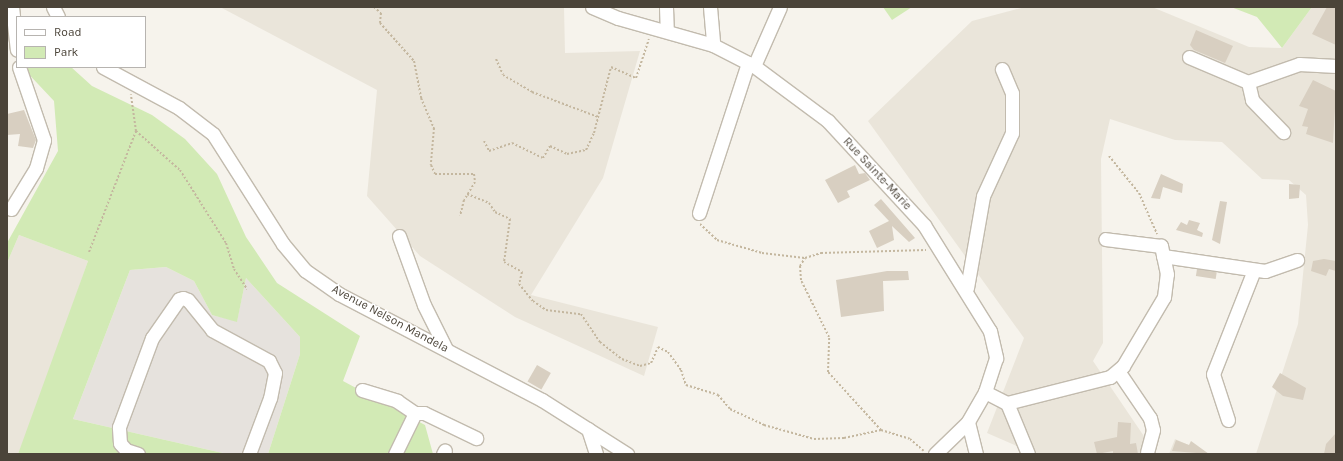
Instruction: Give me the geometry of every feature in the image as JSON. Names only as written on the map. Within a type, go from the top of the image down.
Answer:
[{"type":"street","points":[[12,7],[16,41]]},
{"type":"street","points":[[53,7],[58,16]]},
{"type":"street","name":"Rue Sainte-Marie","points":[[592,7],[713,45],[751,65],[828,121],[924,225],[942,249],[967,288],[990,331],[996,358],[985,392],[968,422],[935,454]]},
{"type":"street","points":[[666,7],[668,30]]},
{"type":"street","points":[[710,7],[713,45]]},
{"type":"street","points":[[699,213],[751,65],[780,7]]},
{"type":"street","points":[[1189,57],[1248,82],[1299,64],[1336,66]]},
{"type":"street","points":[[11,209],[36,168],[44,140],[19,68]]},
{"type":"street","name":"Avenue Nelson Mandela","points":[[105,68],[130,83],[179,108],[213,134],[283,244],[306,271],[339,294],[446,349],[588,429],[627,454]]},
{"type":"street","points":[[967,288],[983,196],[1012,132],[1012,92],[1002,69]]},
{"type":"street","points":[[1248,82],[1252,100],[1283,132]]},
{"type":"street","points":[[398,236],[424,305],[446,349]]},
{"type":"street","points":[[1105,239],[1254,270],[1273,271],[1297,260]]},
{"type":"street","points":[[985,392],[1007,402],[1110,377],[1118,371],[1164,298],[1167,274],[1162,251]]},
{"type":"street","points":[[1228,420],[1213,374],[1254,270]]},
{"type":"street","points":[[138,454],[126,450],[120,443],[119,426],[152,338],[178,299],[183,298],[188,300],[212,330],[269,362],[275,373],[270,398],[249,454]]},
{"type":"street","points":[[1118,371],[1150,418],[1153,430],[1148,452]]},
{"type":"street","points":[[362,390],[397,401],[415,413],[424,413],[476,438]]},
{"type":"street","points":[[1007,402],[1028,454]]},
{"type":"street","points":[[398,453],[415,413]]},
{"type":"street","points":[[968,422],[976,454]]},
{"type":"street","points":[[588,429],[596,454]]},
{"type":"path","points":[[374,7],[381,13],[380,23],[414,62],[421,98],[434,128],[431,165],[435,174],[474,174],[475,182],[468,194],[460,216]]},
{"type":"path","points":[[484,141],[489,151],[512,143],[543,158],[550,146],[567,154],[586,150],[598,117],[611,67],[636,78],[653,27]]},
{"type":"path","points":[[496,59],[503,75],[532,92],[598,117]]},
{"type":"path","points":[[89,252],[136,131],[130,83]]},
{"type":"path","points":[[136,131],[180,170],[226,243],[234,269],[247,289]]},
{"type":"path","points":[[1109,156],[1140,193],[1162,251]]},
{"type":"path","points":[[468,194],[489,203],[495,212],[510,219],[504,262],[522,272],[519,284],[533,301],[546,310],[581,314],[600,342],[622,359],[640,366],[651,364],[658,347],[668,352],[686,385],[718,395],[730,409],[764,425],[808,438],[844,438],[881,430],[910,439],[928,454]]},
{"type":"path","points":[[699,213],[701,226],[716,240],[762,253],[805,258],[821,253],[942,249]]},
{"type":"path","points":[[805,258],[800,266],[801,280],[829,337],[828,372],[881,430]]},
{"type":"shaded area","points":[[220,7],[564,7],[565,53],[640,51],[603,178],[531,295],[658,327],[644,376],[515,317],[420,256],[367,196],[377,90]]},
{"type":"shaded area","points":[[1025,7],[1152,7],[1249,47],[1282,48],[1312,7],[1336,7],[1336,454],[1256,454],[1298,324],[1308,225],[1306,195],[1289,180],[1262,179],[1222,142],[1175,140],[1110,119],[1101,159],[1103,343],[1093,361],[1156,454],[1035,454],[987,433],[1024,338],[868,121],[972,21]]},
{"type":"shaded area","points":[[19,235],[88,261],[34,416],[18,454],[7,454],[7,263]]},
{"type":"shaded area","points":[[166,267],[194,281],[212,315],[237,321],[246,278],[300,337],[300,354],[268,454],[227,454],[73,419],[130,270]]},
{"type":"shaded area","points":[[1175,439],[1209,454],[1169,454]]},
{"type":"green space","points":[[883,7],[912,7],[892,20]]},
{"type":"green space","points":[[1231,7],[1312,7],[1282,48],[1257,17]]},
{"type":"green space","points":[[23,68],[72,68],[92,86],[152,115],[185,139],[217,174],[246,237],[277,283],[360,336],[343,381],[425,425],[433,454],[268,454],[300,354],[300,337],[246,278],[237,322],[212,315],[194,281],[166,267],[130,270],[73,419],[227,454],[18,454],[88,261],[19,235],[7,263],[7,243],[58,151],[54,101]]},
{"type":"building","points":[[1327,7],[1336,7],[1336,45],[1312,34]]},
{"type":"building","points":[[1196,30],[1233,46],[1225,63],[1194,50],[1190,45]]},
{"type":"building","points":[[1313,80],[1336,91],[1333,143],[1306,134],[1308,127],[1302,126],[1308,109],[1299,106]]},
{"type":"building","points":[[24,110],[36,140],[33,148],[18,146],[20,134],[7,135],[7,114]]},
{"type":"building","points":[[855,165],[859,174],[865,173],[870,180],[847,191],[850,197],[838,203],[825,180]]},
{"type":"building","points":[[1161,174],[1183,184],[1182,193],[1163,187],[1160,199],[1151,198]]},
{"type":"building","points":[[1289,184],[1300,185],[1299,198],[1289,199]]},
{"type":"building","points":[[881,199],[915,238],[909,242],[892,226],[894,240],[877,248],[869,231],[889,221],[874,205]]},
{"type":"building","points":[[1220,201],[1227,202],[1220,244],[1212,240]]},
{"type":"building","points":[[1189,220],[1200,223],[1197,230],[1203,233],[1202,237],[1176,230],[1181,222],[1187,225]]},
{"type":"building","points":[[1324,259],[1336,261],[1336,271],[1329,269],[1326,276],[1311,271],[1313,261]]},
{"type":"building","points":[[1197,269],[1217,272],[1216,279],[1196,276]]},
{"type":"building","points":[[887,271],[908,271],[909,280],[883,281],[884,311],[841,317],[836,280]]},
{"type":"building","points":[[537,365],[551,373],[541,389],[528,381]]},
{"type":"building","points":[[1280,373],[1306,388],[1303,400],[1283,396],[1272,387]]},
{"type":"building","points":[[1118,422],[1131,423],[1130,444],[1136,443],[1138,454],[1113,454],[1113,451],[1097,454],[1094,442],[1117,437]]},
{"type":"building","points":[[1336,433],[1336,454],[1324,454],[1326,444]]},
{"type":"building","points":[[1176,440],[1189,445],[1191,441],[1209,454],[1172,451]]}]
